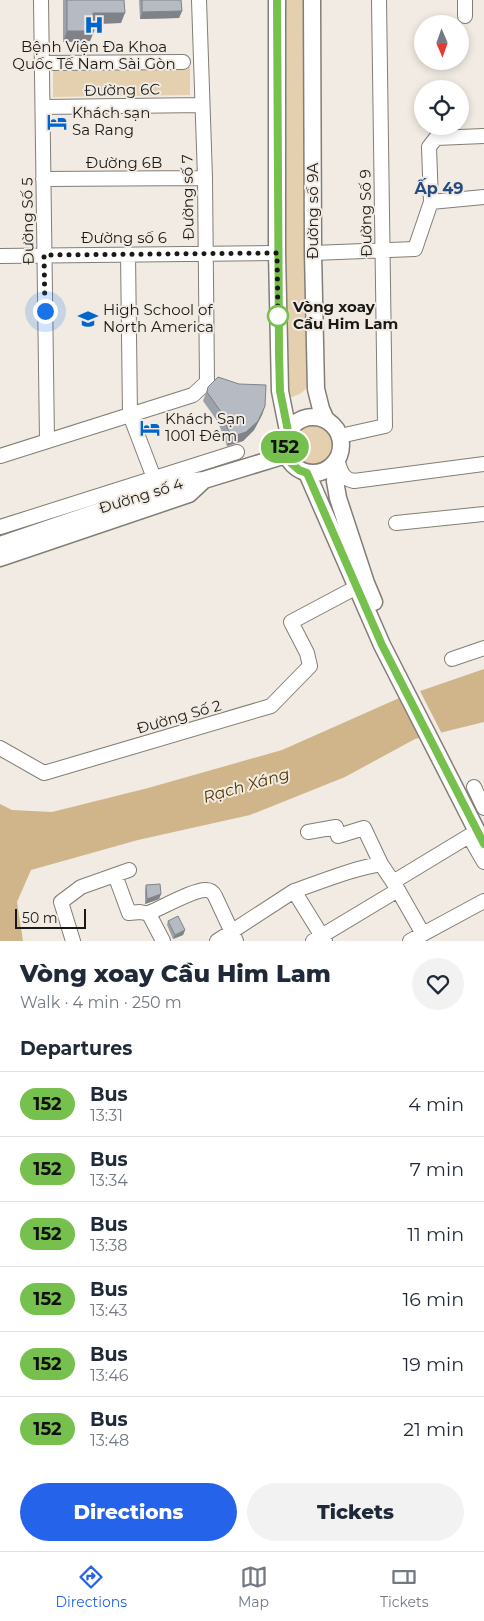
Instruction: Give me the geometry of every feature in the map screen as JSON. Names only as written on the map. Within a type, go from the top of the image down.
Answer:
[{"type":"main road","points":[[277,0],[277,253],[280,391],[288,431]]},
{"type":"main road","name":"Đường số 9A","points":[[312,0],[312,253],[316,389],[326,420]]},
{"type":"main road","points":[[337,460],[324,471],[307,473],[299,470],[286,455],[284,446],[288,431],[300,419],[318,417],[326,420],[336,428],[340,436],[342,444],[337,460],[335,481],[338,498],[386,643],[484,844]]},
{"type":"main road","name":"Đường số 4","points":[[97,519],[156,484],[204,480],[286,455]]},
{"type":"main road","points":[[307,473],[356,588],[484,822]]},
{"type":"main road","name":"Đường số 4","points":[[97,519],[190,494],[204,480]]},
{"type":"main road","points":[[0,544],[97,519]]},
{"type":"main road","points":[[0,558],[97,519]]},
{"type":"street","name":"Đường Số 5","points":[[41,0],[47,441]]},
{"type":"street","name":"Đường số 7","points":[[0,456],[193,395],[207,382],[205,178],[199,0]]},
{"type":"street","name":"Đường Số 9","points":[[340,436],[385,426],[379,0]]},
{"type":"street","points":[[465,0],[466,15]]},
{"type":"street","points":[[42,63],[183,62]]},
{"type":"street","name":"Đường 6C","points":[[43,107],[202,105]]},
{"type":"street","points":[[312,253],[415,249],[431,202],[429,147],[436,138],[484,136]]},
{"type":"street","name":"Đường 6B","points":[[43,179],[205,178]]},
{"type":"street","points":[[431,202],[484,197]]},
{"type":"street","name":"Đường số 6","points":[[0,256],[277,253]]},
{"type":"street","points":[[128,254],[130,415],[156,484]]},
{"type":"street","points":[[0,528],[156,484],[237,452]]},
{"type":"street","points":[[337,460],[347,480],[354,481],[484,464]]},
{"type":"street","name":"Đường số 4","points":[[0,528],[89,500],[97,519]]},
{"type":"street","points":[[396,523],[484,514]]},
{"type":"street","name":"Đường Số 2","points":[[0,748],[44,773],[271,706],[310,666],[307,653],[291,622],[356,588]]},
{"type":"street","points":[[452,659],[484,648]]},
{"type":"street","points":[[474,787],[484,808]]},
{"type":"street","points":[[308,832],[336,827],[338,836],[364,828],[381,864],[429,935]]},
{"type":"street","points":[[294,892],[320,939],[469,836],[484,862]]},
{"type":"street","points":[[217,941],[234,937],[294,892],[339,875],[381,864]]},
{"type":"street","points":[[73,941],[61,902],[81,887],[129,870]]},
{"type":"street","points":[[115,875],[129,913],[140,912],[150,914],[195,892],[211,891],[234,937]]},
{"type":"street","points":[[410,941],[429,935],[484,901]]},
{"type":"street","points":[[150,914],[163,941]]},
{"type":"shaded area","points":[[282,0],[306,0],[309,382],[303,392],[292,397],[287,394],[285,389]]},
{"type":"shaded area","points":[[190,67],[190,95],[53,97],[53,70]]},
{"type":"shaded area","points":[[317,425],[325,428],[331,434],[334,446],[331,458],[325,464],[309,467],[301,464],[295,458],[292,442],[295,434],[301,428]]},
{"type":"water","name":"Rạch Xáng","points":[[484,669],[484,722],[415,739],[345,777],[250,815],[138,840],[31,870],[17,902],[23,941],[0,941],[0,804],[12,810],[52,812],[148,788],[282,750],[397,699]]},
{"type":"pier","points":[[419,689],[442,734],[423,739],[401,695]]},
{"type":"building","points":[[67,0],[124,0],[125,13],[93,13],[94,31],[67,31]]},
{"type":"building","points":[[142,0],[181,0],[182,11],[142,12]]},
{"type":"building","points":[[218,377],[239,384],[266,385],[265,406],[258,421],[246,432],[231,437],[221,412],[207,392],[208,387]]},
{"type":"building","points":[[160,884],[161,894],[147,899],[146,885]]},
{"type":"building","points":[[178,916],[185,930],[175,935],[168,921]]},
{"type":"bus line","name":"152","points":[[277,0],[277,253],[280,391],[282,410],[288,431],[284,446],[286,455],[299,470],[307,473],[382,645],[484,844]]},
{"type":"place","name":"Bệnh Viện Đa Khoa Quốc Tế Nam Sài Gòn","points":[[94,25]]},
{"type":"place","name":"Khách sạn Sa Rang","points":[[57,122]]},
{"type":"place","name":"Vòng xoay Cầu Him Lam","points":[[278,316]]},
{"type":"place","name":"High School of North America","points":[[88,319]]},
{"type":"place","name":"Khách Sạn 1001 Đêm","points":[[150,428]]},
{"type":"district","name":"Ấp 49","points":[[439,188]]},
{"type":"route","points":[[45,311],[44,255],[277,253],[278,318],[278,316]]}]
